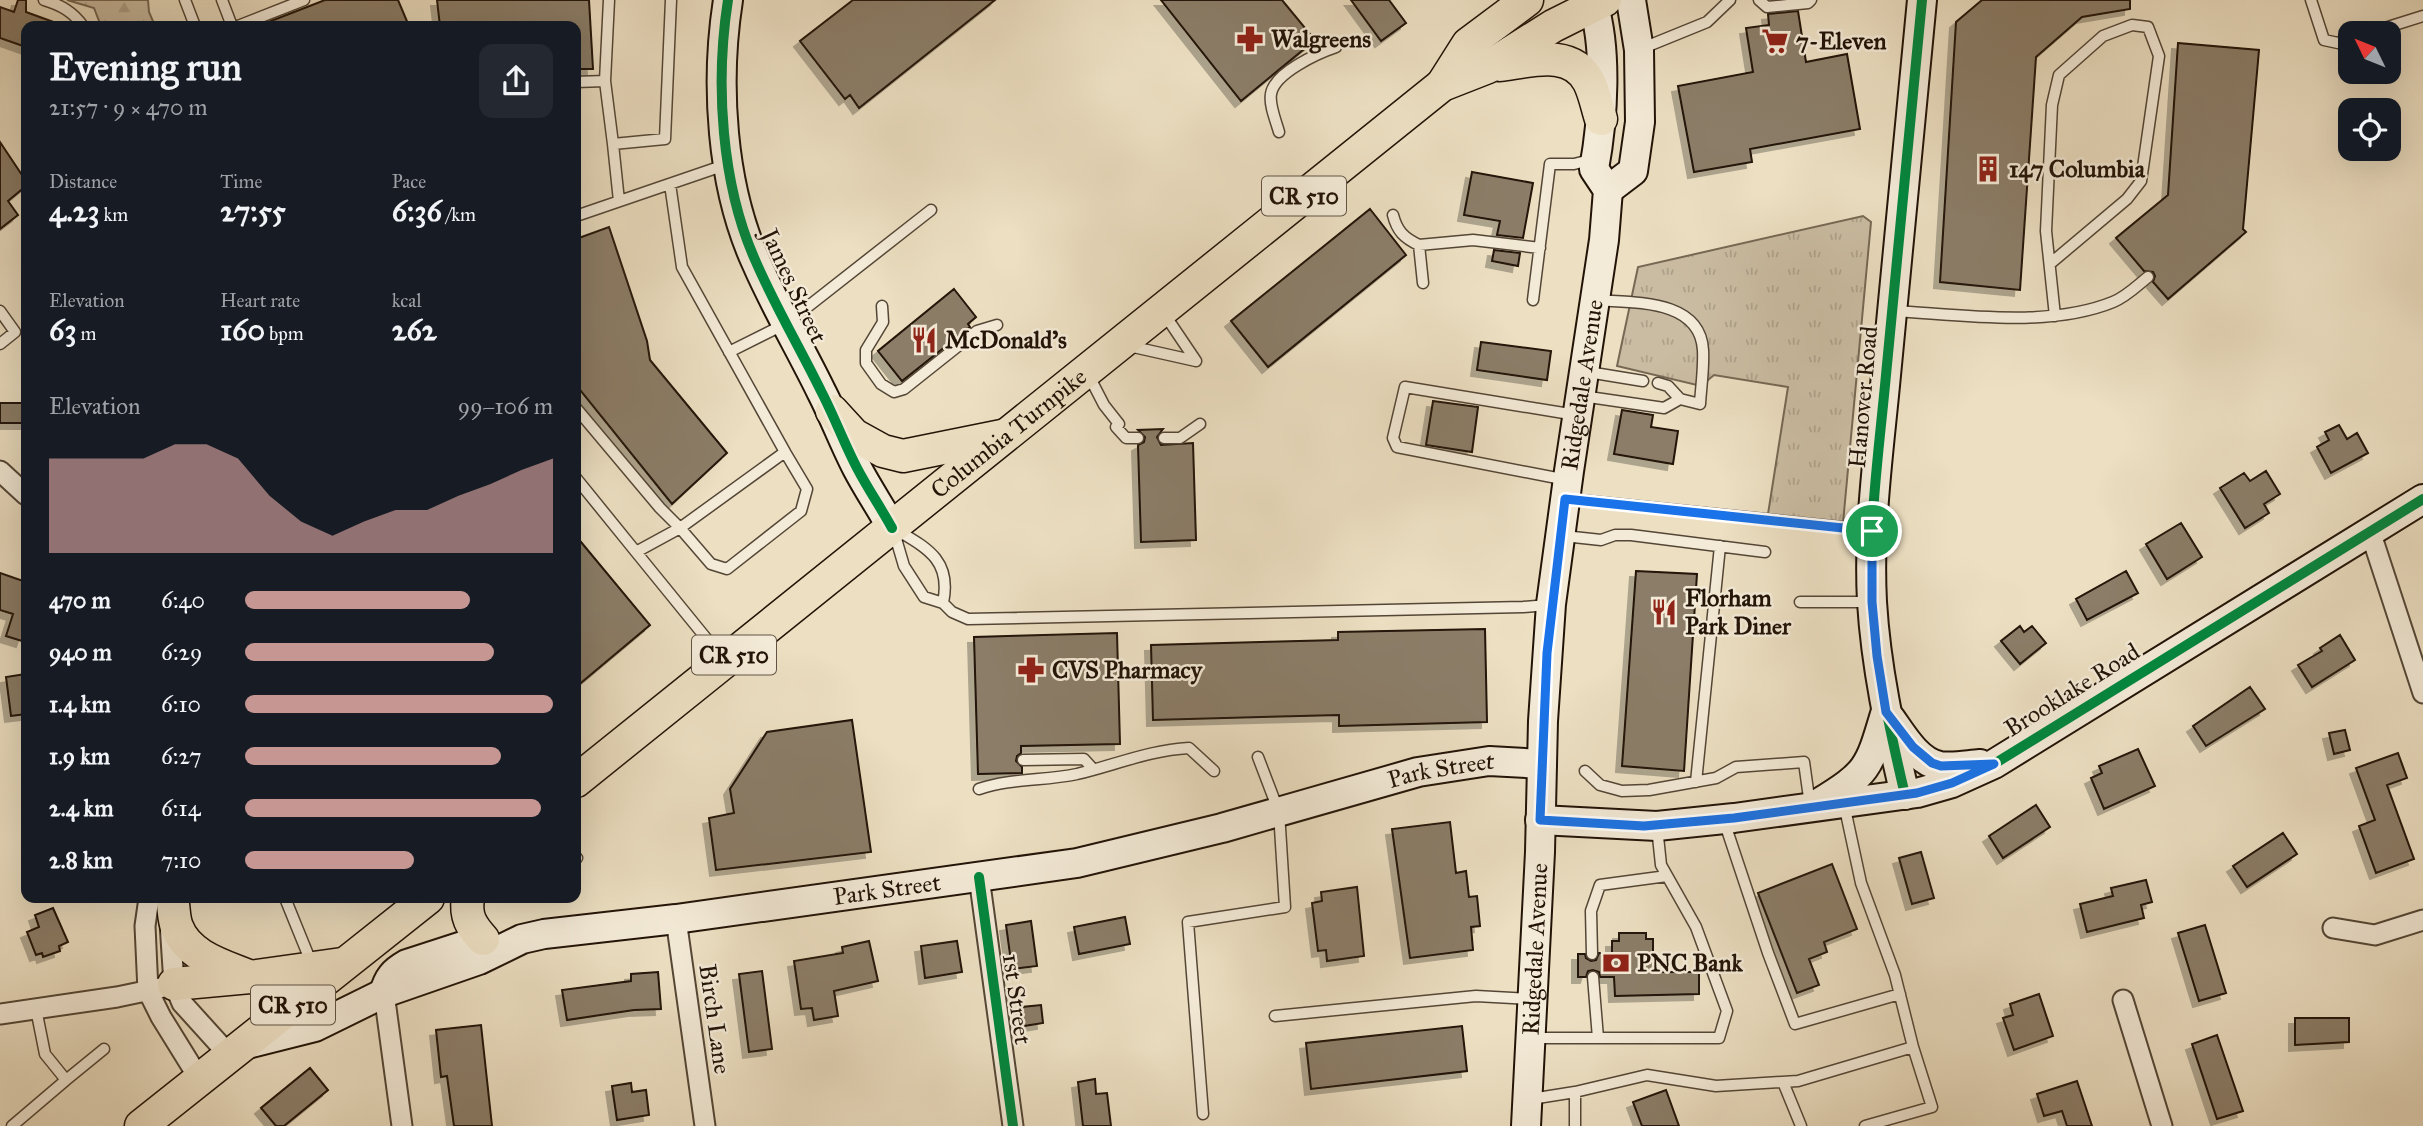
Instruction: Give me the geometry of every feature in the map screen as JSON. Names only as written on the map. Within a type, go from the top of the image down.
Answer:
[{"type":"main road","name":"James Street","points":[[728,0],[722,74],[725,133],[740,218],[755,262],[832,411],[856,467],[892,528]]},
{"type":"main road","name":"Columbia Turnpike","points":[[1442,85],[1468,44],[1527,0]]},
{"type":"main road","points":[[1608,190],[1633,171],[1640,121],[1639,50],[1631,0]]},
{"type":"main road","name":"Hanover Road","points":[[1905,795],[1886,713],[1877,656],[1872,602],[1872,531],[1920,0]]},
{"type":"main road","name":"Columbia Turnpike","points":[[581,777],[1442,85],[1488,67],[1597,2]]},
{"type":"main road","name":"Ridgedale Avenue","points":[[1527,1113],[1551,604],[1604,240],[1608,190],[1594,169],[1601,119],[1597,2]]},
{"type":"main road","points":[[1488,67],[1546,58],[1567,62],[1581,70],[1590,83],[1601,119]]},
{"type":"main road","points":[[832,411],[854,435],[883,451],[904,456],[1007,435]]},
{"type":"main road","name":"Brooklake Road","points":[[1540,820],[1657,826],[1811,809],[1905,795],[1952,783],[1994,764],[2423,499]]},
{"type":"main road","points":[[1886,713],[1913,747],[1932,763],[1941,766],[1994,764]]},
{"type":"main road","points":[[1811,809],[1850,784],[1863,772],[1872,756],[1886,713]]},
{"type":"main road","name":"Park Street","points":[[237,1051],[315,1027],[384,993],[479,960],[522,939],[1090,860],[1222,828],[1418,772],[1489,761],[1542,764]]},
{"type":"main road","points":[[166,903],[185,941],[213,962],[250,977]]},
{"type":"main road","name":"CR 510","points":[[141,1126],[237,1051],[328,966],[415,903]]},
{"type":"main road","points":[[468,903],[467,914],[471,926],[483,939]]},
{"type":"main road","points":[[384,993],[388,978],[407,964],[483,939],[522,939]]},
{"type":"main road","points":[[161,987],[328,966]]},
{"type":"street","points":[[0,471],[21,490]]},
{"type":"street","points":[[2370,531],[2423,693]]},
{"type":"street","name":"1st Street","points":[[979,877],[1013,1126]]},
{"type":"street","points":[[163,903],[145,926],[161,987],[237,1051]]},
{"type":"street","points":[[166,903],[170,928],[161,987],[161,1017],[200,1080]]},
{"type":"street","name":"Birch Lane","points":[[676,919],[705,1126]]},
{"type":"street","points":[[2333,928],[2375,935],[2423,920]]},
{"type":"street","points":[[0,1014],[161,987]]},
{"type":"street","points":[[384,993],[402,1126]]},
{"type":"street","points":[[2123,1000],[2162,1126]]},
{"type":"lane","points":[[44,0],[59,4],[78,21]]},
{"type":"lane","points":[[185,0],[193,21]]},
{"type":"lane","points":[[222,0],[232,21]]},
{"type":"lane","points":[[248,21],[304,0]]},
{"type":"lane","points":[[609,0],[605,81],[619,201]]},
{"type":"lane","points":[[613,144],[665,139],[671,0]]},
{"type":"lane","points":[[1639,50],[1707,22],[1730,0]]},
{"type":"lane","points":[[1759,0],[1767,7],[1808,3],[1811,0]]},
{"type":"lane","points":[[2311,0],[2324,40],[2338,43]]},
{"type":"lane","points":[[2401,23],[2423,16]]},
{"type":"lane","points":[[2051,263],[2127,199],[2141,181],[2159,56],[2147,27],[2132,25],[2103,36],[2059,75],[2052,105],[2046,231],[2055,316]]},
{"type":"lane","points":[[1279,132],[1270,96],[1277,81],[1313,54],[1336,47]]},
{"type":"lane","points":[[581,82],[605,81]]},
{"type":"lane","points":[[1533,300],[1550,164],[1574,164],[1596,158]]},
{"type":"lane","points":[[581,214],[729,164]]},
{"type":"lane","points":[[581,414],[711,564],[727,569],[801,511],[807,489],[682,267],[670,184]]},
{"type":"lane","points":[[729,352],[786,323],[931,210]]},
{"type":"lane","points":[[1393,215],[1396,229],[1419,245],[1473,240],[1540,248]]},
{"type":"lane","points":[[1419,245],[1423,283]]},
{"type":"lane","points":[[1891,311],[2021,318],[2055,316],[2115,301],[2148,277]]},
{"type":"lane","points":[[1595,299],[1667,307],[1681,313],[1692,323],[1700,335],[1703,349],[1700,404],[1680,399],[1668,386],[1658,383]]},
{"type":"lane","points":[[883,306],[883,322],[866,351],[866,363],[881,384],[894,392],[904,389],[977,331],[997,325]]},
{"type":"lane","points":[[1121,344],[1196,360],[1162,310]]},
{"type":"lane","points":[[0,311],[15,332],[0,344]]},
{"type":"lane","points":[[1087,372],[1104,405],[1126,438],[1138,438]]},
{"type":"lane","points":[[1580,394],[1643,381]]},
{"type":"lane","points":[[1680,399],[1664,408],[1580,394],[1405,387],[1393,438],[1397,447],[1566,489],[1872,531]]},
{"type":"lane","points":[[1164,439],[1180,438],[1200,424]]},
{"type":"lane","points":[[636,552],[680,528],[785,452]]},
{"type":"lane","points":[[581,484],[725,662]]},
{"type":"lane","points":[[892,528],[929,550],[942,570],[946,587],[943,603]]},
{"type":"lane","points":[[892,528],[904,566],[924,597],[943,603],[952,612],[968,619],[1497,608],[1551,604]]},
{"type":"lane","points":[[1560,535],[1601,540],[1615,535],[1631,535],[1765,552]]},
{"type":"lane","points":[[1696,782],[1720,546]]},
{"type":"lane","points":[[1800,602],[1872,602]]},
{"type":"lane","points":[[979,789],[999,783],[1075,774],[1166,749],[1189,748],[1214,771]]},
{"type":"lane","points":[[1203,1114],[1188,922],[1285,906],[1279,812],[1258,758]]},
{"type":"lane","points":[[1023,760],[1084,759],[1093,769]]},
{"type":"lane","points":[[1585,771],[1600,785],[1622,790],[1649,790],[1716,778],[1736,767],[1804,762],[1811,809]]},
{"type":"lane","points":[[1844,804],[1861,883],[1895,975],[1913,1047],[1932,1107],[1865,1126]]},
{"type":"lane","points":[[1723,819],[1768,954],[1795,1024],[1900,994]]},
{"type":"lane","points":[[1530,1038],[1719,1038],[1727,1011],[1696,927],[1661,865],[1657,826]]},
{"type":"lane","points":[[1592,954],[1591,911],[1600,885],[1667,876]]},
{"type":"lane","points":[[288,903],[328,966]]},
{"type":"lane","points":[[1593,977],[1598,1038]]},
{"type":"lane","points":[[1275,1016],[1476,996],[1532,999]]},
{"type":"lane","points":[[36,1009],[45,1054],[66,1080]]},
{"type":"lane","points":[[1527,1113],[1575,1092],[1647,1076],[1716,1086],[1798,1081],[1913,1047]]},
{"type":"lane","points":[[12,1126],[104,1049]]},
{"type":"lane","points":[[1783,1082],[1801,1126]]},
{"type":"lane","points":[[1575,1092],[1575,1126]]},
{"type":"green space","points":[[67,0],[148,0],[153,21],[99,21],[94,8]]},
{"type":"green space","points":[[1863,216],[1871,222],[1843,523],[1768,514],[1788,387],[1714,375],[1701,386],[1617,366],[1638,267]]},
{"type":"building","points":[[18,0],[26,0],[26,12],[51,21],[21,21],[21,45],[0,38],[0,7],[14,12]]},
{"type":"building","points":[[325,0],[398,0],[407,21],[271,21]]},
{"type":"building","points":[[437,0],[589,0],[593,69],[581,69],[581,21],[439,21]]},
{"type":"building","points":[[853,0],[995,0],[859,108],[850,95],[845,99],[800,41]]},
{"type":"building","points":[[1161,0],[1282,0],[1315,40],[1241,101]]},
{"type":"building","points":[[1351,0],[1389,0],[1406,23],[1381,41]]},
{"type":"building","name":"147 Columbia","points":[[1982,0],[2130,0],[2130,9],[2082,17],[2036,57],[2020,290],[1940,282],[1956,22]]},
{"type":"building","points":[[1798,11],[1806,62],[1847,54],[1860,129],[1750,149],[1752,162],[1694,172],[1678,86],[1753,72],[1746,28],[1769,25],[1768,14]]},
{"type":"building","name":"147 Columbia","points":[[2178,43],[2259,50],[2243,229],[2246,232],[2168,299],[2153,282],[2153,272],[2144,271],[2116,238],[2168,195]]},
{"type":"building","points":[[0,142],[21,174],[21,190],[8,201],[18,215],[0,229]]},
{"type":"building","points":[[1472,172],[1533,183],[1523,238],[1497,235],[1500,221],[1464,215]]},
{"type":"building","points":[[1370,209],[1406,255],[1268,367],[1231,321]]},
{"type":"building","points":[[609,227],[647,341],[650,360],[727,453],[672,504],[581,391],[581,237]]},
{"type":"building","points":[[1494,250],[1520,253],[1518,266],[1492,261]]},
{"type":"building","name":"McDonald's","points":[[954,289],[976,317],[968,324],[970,327],[902,381],[878,351]]},
{"type":"building","points":[[1481,342],[1551,351],[1547,380],[1477,370]]},
{"type":"building","points":[[1433,401],[1478,407],[1472,452],[1426,445]]},
{"type":"building","points":[[0,403],[21,403],[21,423],[0,423]]},
{"type":"building","points":[[1622,410],[1653,415],[1651,427],[1678,431],[1673,464],[1614,454]]},
{"type":"building","points":[[2339,425],[2347,439],[2357,433],[2368,453],[2331,473],[2317,447],[2329,440],[2325,432]]},
{"type":"building","points":[[1163,429],[1157,437],[1161,445],[1193,443],[1196,540],[1141,542],[1138,445],[1144,442],[1145,437],[1138,430]]},
{"type":"building","points":[[2266,471],[2280,494],[2264,504],[2269,513],[2245,528],[2220,488],[2244,473],[2250,481]]},
{"type":"building","points":[[2181,523],[2202,557],[2167,579],[2146,544]]},
{"type":"building","points":[[581,542],[650,625],[581,683]]},
{"type":"building","points":[[1636,571],[1697,574],[1684,771],[1622,766]]},
{"type":"building","points":[[2126,571],[2138,593],[2087,620],[2076,599]]},
{"type":"building","points":[[0,573],[21,580],[21,641],[6,636],[13,614],[0,610]]},
{"type":"building","points":[[2020,626],[2024,632],[2032,626],[2046,643],[2020,664],[2001,641]]},
{"type":"building","points":[[1485,629],[1487,722],[1339,726],[1339,715],[1153,720],[1151,645],[1338,640],[1338,632]]},
{"type":"building","points":[[1117,633],[1120,744],[1021,746],[1021,753],[1016,761],[1022,767],[1022,773],[978,774],[974,637]]},
{"type":"building","points":[[2340,635],[2355,660],[2312,687],[2298,665],[2322,651],[2320,648]]},
{"type":"building","points":[[21,675],[21,715],[11,716],[6,677]]},
{"type":"building","points":[[2250,687],[2265,709],[2206,746],[2193,726]]},
{"type":"building","points":[[852,720],[871,852],[716,870],[709,818],[734,813],[730,789],[767,732]]},
{"type":"building","points":[[2345,730],[2350,750],[2334,754],[2329,733]]},
{"type":"building","points":[[2138,749],[2155,786],[2104,809],[2091,778],[2102,773],[2099,766]]},
{"type":"building","points":[[2398,753],[2407,778],[2387,785],[2414,859],[2376,873],[2359,826],[2375,820],[2356,768]]},
{"type":"building","points":[[2036,805],[2050,827],[2003,858],[1989,836]]},
{"type":"building","points":[[1450,822],[1456,873],[1466,871],[1469,897],[1477,896],[1480,926],[1471,927],[1473,950],[1410,958],[1392,829]]},
{"type":"building","points":[[2283,833],[2297,854],[2247,887],[2233,866]]},
{"type":"building","points":[[1921,852],[1934,898],[1912,904],[1899,858]]},
{"type":"building","points":[[1832,864],[1857,929],[1824,942],[1827,952],[1809,959],[1819,985],[1797,993],[1758,893]]},
{"type":"building","points":[[2146,880],[2152,902],[2141,905],[2144,918],[2087,932],[2080,904],[2113,896],[2111,888]]},
{"type":"building","points":[[1357,887],[1364,956],[1327,961],[1326,950],[1318,951],[1312,903],[1322,901],[1321,892]]},
{"type":"building","points":[[53,908],[68,942],[59,946],[60,951],[43,957],[42,953],[36,955],[27,932],[39,927],[35,915]]},
{"type":"building","points":[[1125,917],[1130,944],[1079,954],[1074,927]]},
{"type":"building","points":[[1031,921],[1037,966],[1012,969],[1006,925]]},
{"type":"building","points":[[2205,925],[2226,993],[2199,1001],[2178,933]]},
{"type":"building","name":"PNC Bank","points":[[1619,933],[1646,933],[1646,939],[1653,939],[1653,972],[1699,972],[1699,994],[1615,996],[1614,977],[1600,977],[1599,972],[1593,970],[1588,971],[1586,977],[1578,977],[1578,954],[1585,954],[1591,961],[1596,960],[1599,953],[1612,953],[1612,941],[1619,941]]},
{"type":"building","points":[[869,941],[878,981],[834,991],[838,1016],[814,1020],[812,1008],[801,1009],[794,961],[843,953],[842,947]]},
{"type":"building","points":[[957,941],[962,972],[925,978],[921,946]]},
{"type":"building","points":[[762,971],[772,1049],[749,1052],[739,974]]},
{"type":"building","points":[[658,972],[661,1009],[634,1010],[567,1020],[562,990],[631,981],[631,974]]},
{"type":"building","points":[[2039,994],[2053,1036],[2014,1050],[2003,1018],[2013,1015],[2010,1004]]},
{"type":"building","points":[[1041,1005],[1043,1023],[1024,1026],[1022,1007]]},
{"type":"building","points":[[2295,1018],[2349,1018],[2349,1042],[2295,1045]]},
{"type":"building","points":[[481,1025],[492,1126],[454,1126],[447,1076],[441,1077],[436,1030]]},
{"type":"building","points":[[1462,1026],[1467,1071],[1311,1089],[1306,1043]]},
{"type":"building","points":[[2217,1035],[2243,1111],[2217,1119],[2192,1044]]},
{"type":"building","points":[[310,1068],[328,1090],[284,1126],[276,1126],[261,1108]]},
{"type":"building","points":[[1095,1079],[1096,1094],[1107,1093],[1111,1126],[1083,1126],[1078,1082]]},
{"type":"building","points":[[2077,1081],[2092,1126],[2067,1126],[2062,1111],[2044,1116],[2037,1094]]},
{"type":"building","points":[[631,1083],[632,1092],[646,1090],[649,1115],[617,1120],[612,1086]]},
{"type":"building","points":[[1666,1090],[1679,1126],[1642,1126],[1633,1102]]},
{"type":"cycle path","points":[[728,0],[722,65],[724,133],[728,167],[744,232],[763,278],[826,400],[852,459],[892,528]]},
{"type":"cycle path","points":[[1905,795],[1880,675],[1871,574],[1877,460],[1922,0]]},
{"type":"cycle path","points":[[1540,820],[1657,826],[1917,793],[1952,783],[1994,764],[2423,499]]},
{"type":"cycle path","points":[[979,877],[1013,1126]]},
{"type":"place","name":"Walgreens","points":[[1250,39]]},
{"type":"place","name":"7-Eleven","points":[[1775,41]]},
{"type":"place","name":"147 Columbia","points":[[1988,169]]},
{"type":"place","name":"McDonald's","points":[[924,340]]},
{"type":"place","name":"Florham Park Diner","points":[[1664,612]]},
{"type":"place","name":"CVS Pharmacy","points":[[1031,670]]},
{"type":"place","name":"PNC Bank","points":[[1616,963]]},
{"type":"route","points":[[1565,499],[1872,531],[1872,602],[1886,712],[1913,747],[1932,763],[1941,766],[1994,764],[1952,783],[1917,793],[1734,818],[1644,826],[1540,820],[1547,653],[1565,499]]}]
